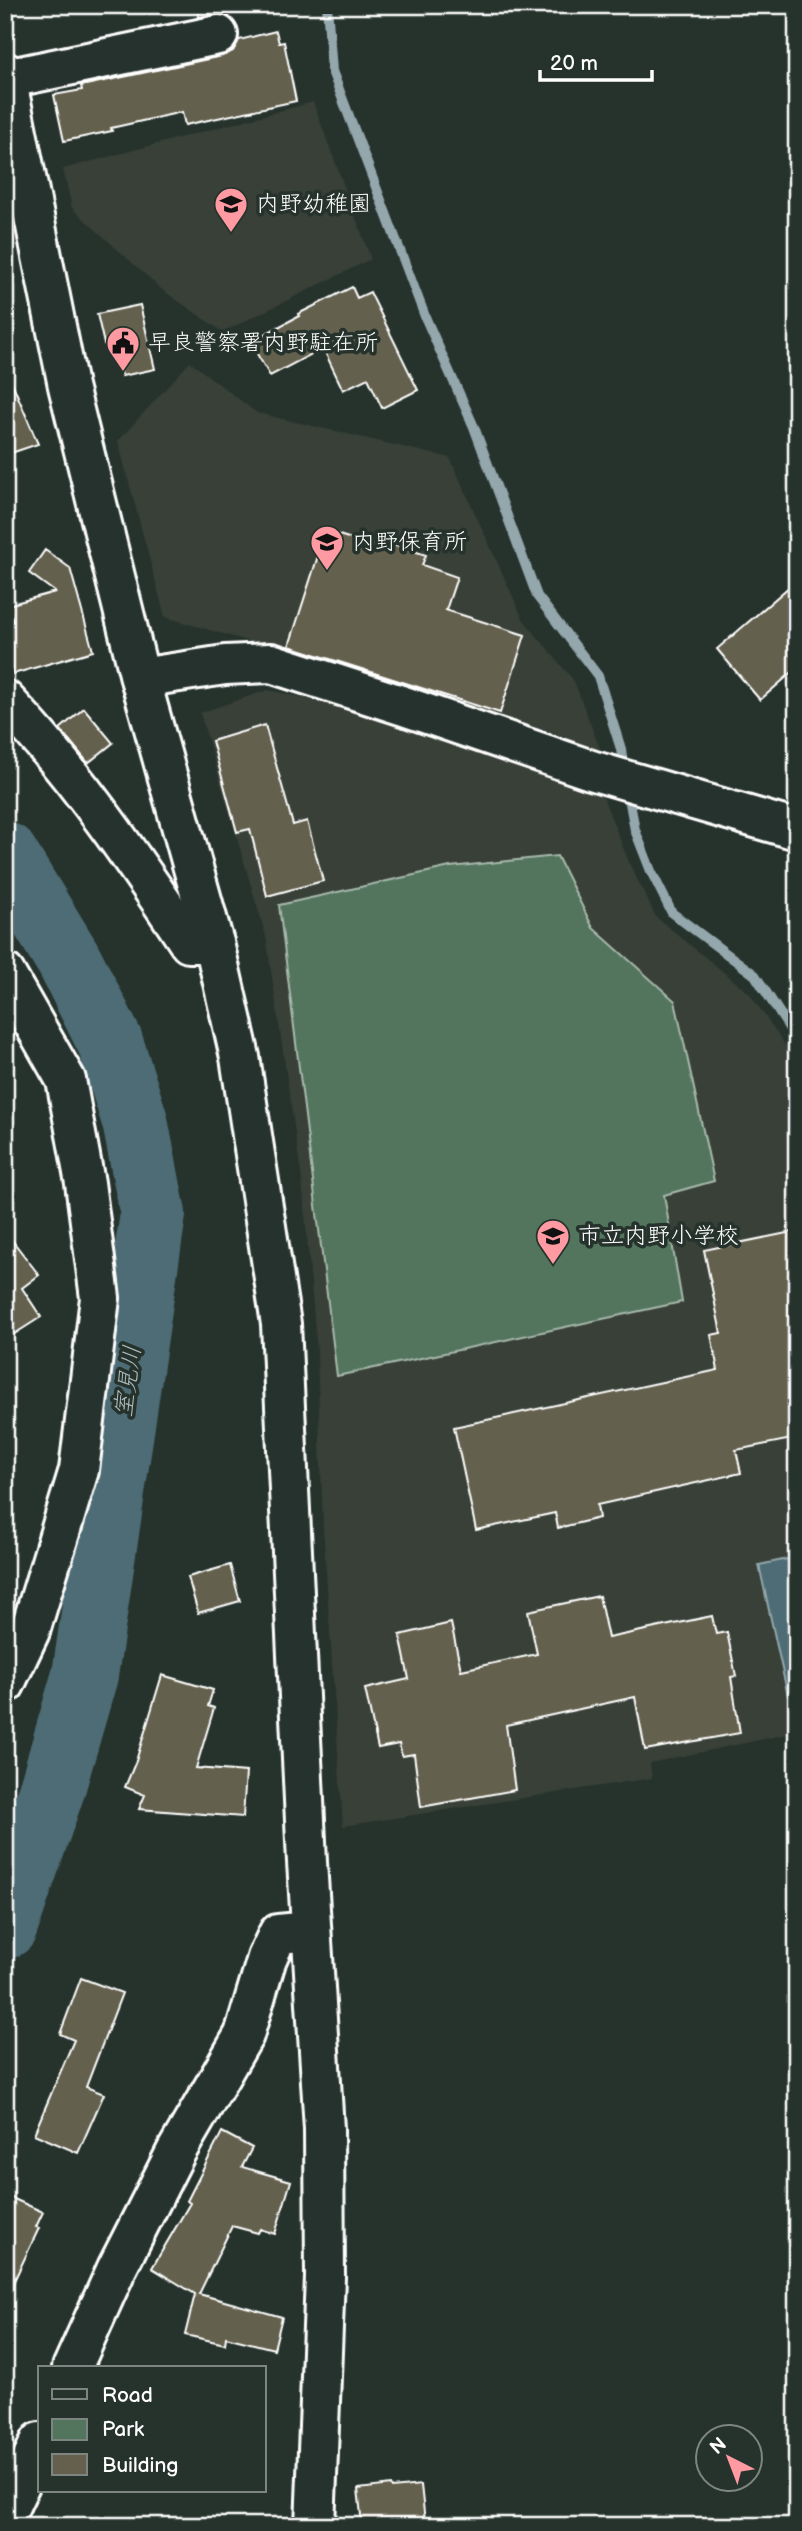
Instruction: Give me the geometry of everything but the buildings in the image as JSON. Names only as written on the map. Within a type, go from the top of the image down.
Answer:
[{"type":"street","points":[[218,35],[6,76],[68,386],[140,678],[214,943],[240,1057],[282,1324],[324,2156],[325,2277],[315,2526]]},
{"type":"street","points":[[140,678],[225,665],[271,663],[591,770],[797,830]]},
{"type":"street","points":[[5,700],[39,736],[118,836],[189,943],[214,943]]},
{"type":"street","points":[[5,973],[66,1080],[85,1183],[100,1298],[79,1470],[30,1631],[5,1684]]},
{"type":"street","points":[[73,2366],[117,2268],[170,2164],[244,2035],[267,1958],[278,1934],[312,1931]]},
{"type":"street","points":[[5,2516],[38,2446]]},
{"type":"shaded area","name":"内野幼稚園","points":[[313,102],[371,259],[223,332],[161,289],[72,208],[63,169]]},
{"type":"shaded area","name":"内野保育所","points":[[190,362],[257,413],[450,458],[523,619],[574,681],[603,757],[286,652],[165,617],[118,441]]},
{"type":"shaded area","name":"市立内野小学校","points":[[268,690],[366,711],[597,782],[631,867],[656,917],[749,993],[797,1062],[797,1732],[650,1763],[652,1778],[343,1826],[323,1527],[317,1352],[302,1180],[266,936],[200,713]]},
{"type":"green space","points":[[557,856],[593,928],[675,1001],[714,1181],[664,1195],[682,1302],[337,1376],[279,905],[450,867]]},
{"type":"water","points":[[797,1557],[797,1694],[788,1696],[759,1565]]},
{"type":"waterway","points":[[327,5],[332,71],[426,319],[474,427],[537,596],[598,676],[621,749],[624,771]]},
{"type":"waterway","points":[[627,787],[635,830],[672,913],[755,975],[797,1040]]},
{"type":"waterway","name":"室見川","points":[[5,855],[69,960],[110,1042],[135,1121],[153,1214],[85,1675],[52,1789],[5,1926]]},
{"type":"place","name":"内野幼稚園","points":[[231,234]]},
{"type":"place","name":"早良警察署内野駐在所","points":[[123,373]]},
{"type":"place","name":"内野保育所","points":[[327,572]]},
{"type":"place","name":"市立内野小学校","points":[[553,1266]]}]
